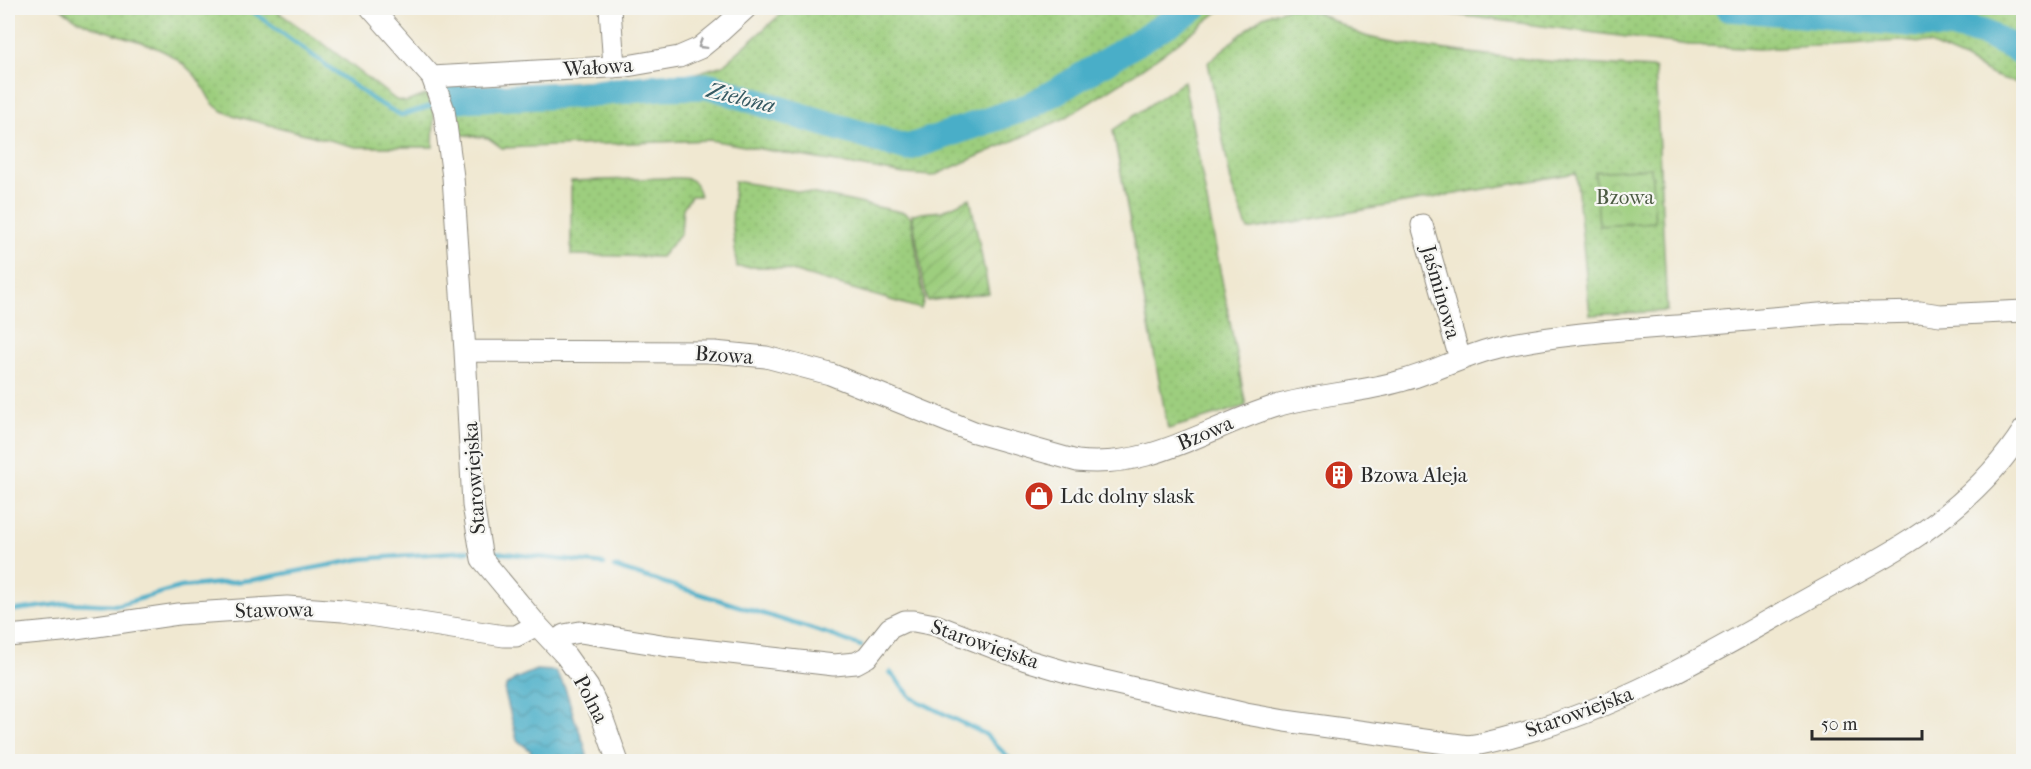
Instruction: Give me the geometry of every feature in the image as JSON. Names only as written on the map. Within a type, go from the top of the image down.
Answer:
[{"type":"street","points":[[371,8],[438,93]]},
{"type":"street","points":[[610,8],[621,66]]},
{"type":"street","name":"Wałowa","points":[[438,93],[679,57],[700,48],[746,8]]},
{"type":"street","name":"Starowiejska","points":[[438,93],[453,177],[473,505],[480,551],[482,559],[554,642],[564,635],[580,632],[668,646],[834,665],[856,663],[867,657],[890,628],[905,621],[914,621],[934,625],[1026,660],[1070,673],[1246,714],[1468,746],[1488,743],[1556,724],[1629,696],[1890,553],[1948,513],[1997,465],[2024,429]]},
{"type":"street","name":"Jaśminowa","points":[[1422,225],[1460,359]]},
{"type":"street","name":"Bzowa","points":[[465,351],[714,352],[766,357],[830,374],[974,432],[1077,461],[1093,463],[1149,455],[1181,445],[1217,428],[1275,406],[1322,395],[1399,382],[1460,359],[1499,348],[1588,332],[1843,312],[1920,312],[1946,315],[2024,311]]},
{"type":"street","name":"Stawowa","points":[[8,636],[62,631],[178,614],[287,608],[353,613],[504,636],[516,636],[537,625]]},
{"type":"street","name":"Polna","points":[[554,642],[588,687],[601,714],[618,762]]},
{"type":"green space","points":[[61,8],[272,8],[324,44],[396,100],[406,102],[426,95],[434,113],[433,147],[356,147],[230,114],[214,104],[194,74],[172,56],[145,43],[84,23]]},
{"type":"green space","points":[[788,8],[1223,8],[1130,77],[1065,118],[933,176],[904,174],[710,140],[502,148],[488,138],[458,134],[457,89],[693,74],[723,65]]},
{"type":"green space","points":[[1288,8],[1309,10],[1326,16],[1360,34],[1385,41],[1527,59],[1655,68],[1667,311],[1590,315],[1576,173],[1248,230],[1232,187],[1208,62],[1263,16]]},
{"type":"green space","points":[[1403,8],[2023,8],[2023,85],[1992,75],[1930,44],[1901,41],[1759,49],[1689,45]]},
{"type":"green space","points":[[1184,81],[1246,406],[1168,429],[1113,130]]},
{"type":"green space","name":"Bzowa","points":[[1651,168],[1655,222],[1599,226],[1595,172]]},
{"type":"green space","points":[[665,178],[692,180],[700,196],[691,196],[683,208],[681,233],[661,257],[571,255],[571,181]]},
{"type":"green space","points":[[734,181],[821,195],[906,213],[911,217],[924,299],[921,309],[792,271],[768,267],[737,267],[732,222]]},
{"type":"green space","points":[[970,198],[989,293],[927,301],[912,214],[942,211]]},
{"type":"water","points":[[536,670],[555,671],[559,677],[583,740],[588,761],[526,761],[531,751],[517,740],[505,693],[506,686],[515,679]]},
{"type":"waterway","name":"Zielona","points":[[248,8],[375,101],[401,115],[435,105]]},
{"type":"waterway","name":"Zielona","points":[[455,99],[572,95],[662,87],[711,86],[907,148],[1028,107],[1194,8]]},
{"type":"waterway","name":"Zielona","points":[[1728,8],[1957,27],[1984,33],[2024,53]]},
{"type":"waterway","name":"Zielona","points":[[446,102],[455,99]]},
{"type":"waterway","points":[[8,611],[69,603],[118,605],[181,587],[252,580],[361,559],[468,551]]},
{"type":"waterway","points":[[493,552],[604,564]]},
{"type":"waterway","points":[[614,567],[861,646]]},
{"type":"waterway","points":[[890,672],[912,698],[985,734],[1013,762]]},
{"type":"place","name":"Bzowa Aleja","points":[[1339,475]]},
{"type":"place","name":"Ldc dolny slask","points":[[1039,496]]}]
